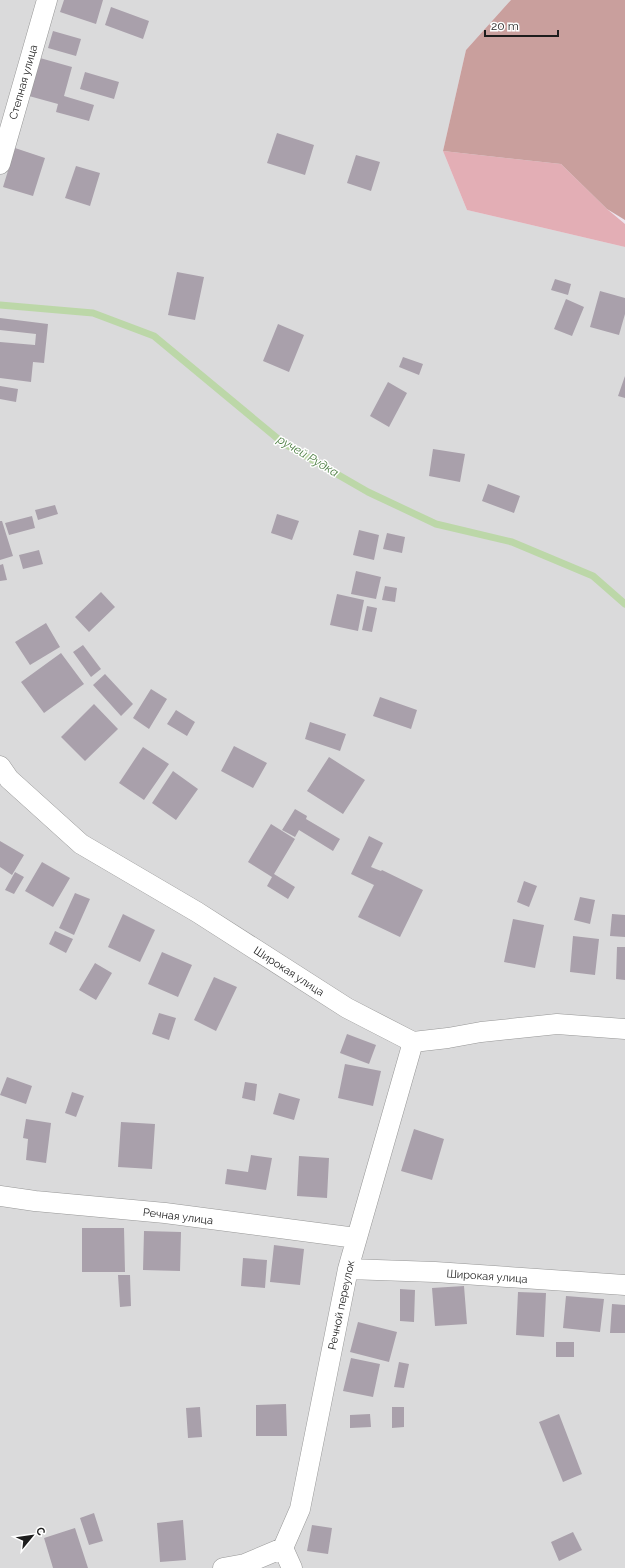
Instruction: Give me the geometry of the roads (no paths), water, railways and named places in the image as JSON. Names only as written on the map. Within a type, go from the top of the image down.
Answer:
[{"type":"street","name":"Степная улица","points":[[0,164],[47,0]]},
{"type":"street","name":"Широкая улица","points":[[0,766],[9,779],[81,844],[197,912],[347,1008],[414,1042]]},
{"type":"street","points":[[414,1042],[481,1032],[557,1024],[625,1029]]},
{"type":"street","name":"Речной переулок","points":[[283,1548],[300,1509],[348,1270],[356,1238],[414,1042]]},
{"type":"street","name":"Речная улица","points":[[0,1196],[35,1201],[165,1213],[356,1238]]},
{"type":"street","name":"Широкая улица","points":[[348,1270],[435,1272],[625,1285]]},
{"type":"street","points":[[223,1568],[245,1564],[283,1548],[292,1568]]},
{"type":"waterway","name":"ручей Рудка","points":[[0,305],[93,313],[154,336],[283,443],[368,492],[436,524],[512,542],[593,576],[625,604]]}]
